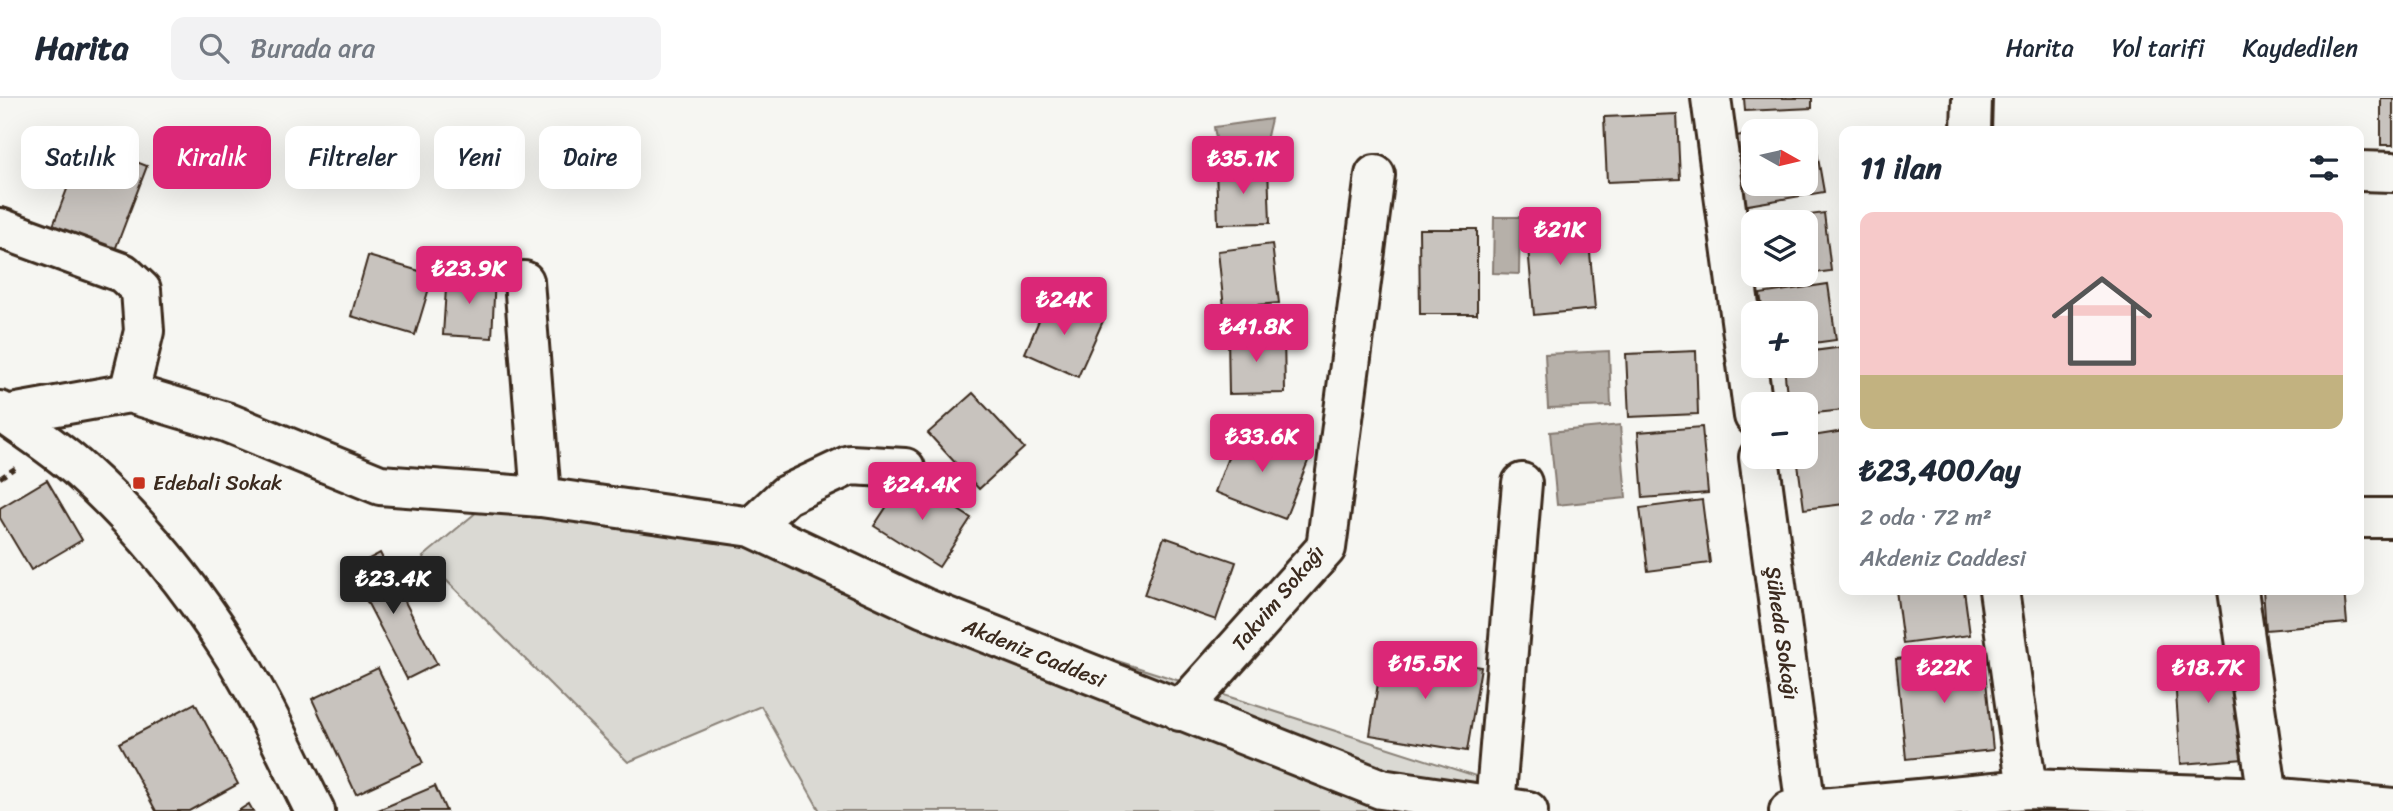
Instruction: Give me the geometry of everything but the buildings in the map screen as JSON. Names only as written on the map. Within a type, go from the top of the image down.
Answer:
[{"type":"street","points":[[1711,98],[1751,392]]},
{"type":"street","points":[[1971,126],[1972,98]]},
{"type":"street","points":[[2364,171],[2393,172]]},
{"type":"street","name":"Takvim Sokağı","points":[[1180,711],[1326,548],[1375,175]]},
{"type":"street","points":[[0,228],[123,274],[141,290],[144,331],[129,393],[3,413]]},
{"type":"street","points":[[524,281],[541,497]]},
{"type":"street","name":"Akdeniz Caddesi","points":[[129,393],[226,422],[380,485],[541,497],[752,527],[924,608],[1381,789],[1512,809]]},
{"type":"street","points":[[3,413],[80,469],[138,527],[185,583],[229,647],[268,716],[315,811]]},
{"type":"street","points":[[752,527],[786,495],[850,465],[905,468]]},
{"type":"street","name":"Şüheda Sokağı","points":[[1760,469],[1798,810]]},
{"type":"street","points":[[1512,809],[1522,483]]},
{"type":"street","points":[[2364,518],[2393,518]]},
{"type":"street","points":[[2000,595],[2028,789]]},
{"type":"street","points":[[2239,595],[2268,797]]},
{"type":"street","points":[[1798,810],[2028,789],[2268,797],[2393,808]]},
{"type":"shaded area","points":[[1271,119],[1264,149],[1219,156],[1214,127]]},
{"type":"shaded area","points":[[1494,217],[1520,217],[1519,274],[1493,273]]},
{"type":"shaded area","points":[[1609,351],[1611,406],[1548,408],[1545,354]]},
{"type":"shaded area","points":[[1620,425],[1626,498],[1557,505],[1550,432]]},
{"type":"shaded area","points":[[503,490],[656,513],[1532,794],[1543,811],[820,811],[761,706],[628,762],[423,557]]},
{"type":"place","name":"Edebali Sokak","points":[[139,483]]}]
